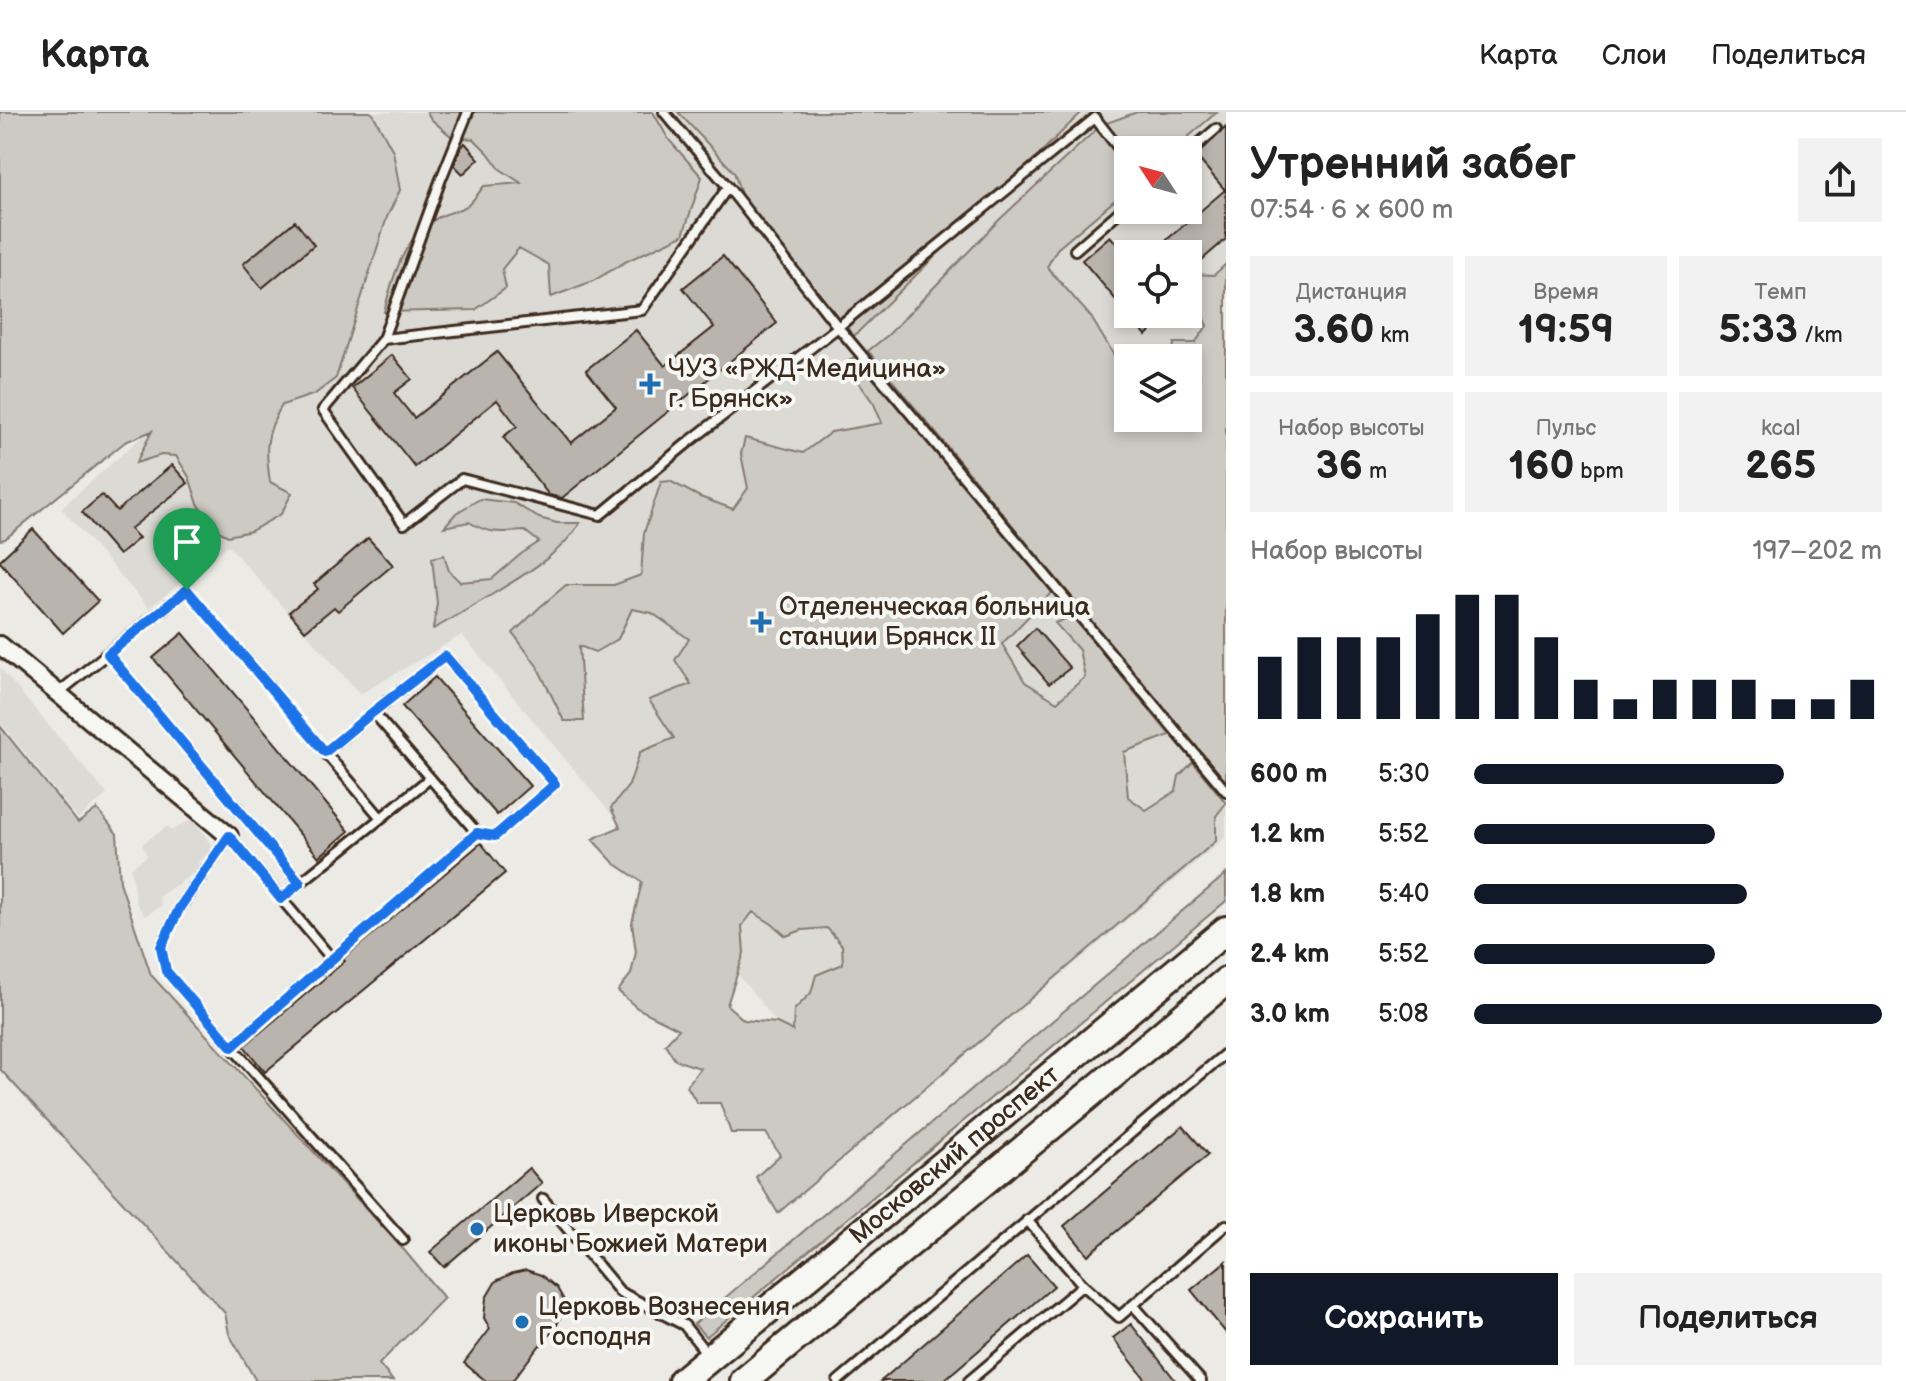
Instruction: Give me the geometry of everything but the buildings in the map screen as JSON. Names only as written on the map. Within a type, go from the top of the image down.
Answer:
[{"type":"main road","name":"Московский проспект","points":[[682,1381],[1226,930]]},
{"type":"main road","name":"Московский проспект","points":[[744,1381],[1226,981]]},
{"type":"street","points":[[0,645],[229,836]]},
{"type":"lane","points":[[468,112],[383,339],[323,410],[404,524],[462,479],[600,515],[1095,118],[1114,142]]},
{"type":"lane","points":[[664,112],[728,187],[838,327],[1226,791]]},
{"type":"lane","points":[[1202,141],[1216,129]]},
{"type":"lane","points":[[383,339],[642,310],[728,187]]},
{"type":"lane","points":[[1075,250],[1114,216]]},
{"type":"lane","points":[[57,693],[187,590],[381,818]]},
{"type":"lane","points":[[108,654],[300,883]]},
{"type":"lane","points":[[325,752],[373,712],[445,656],[555,784],[495,836],[477,833],[373,712]]},
{"type":"lane","points":[[281,899],[430,778]]},
{"type":"lane","points":[[232,1047],[477,833]]},
{"type":"lane","points":[[331,958],[229,836],[180,907],[161,947],[166,971],[403,1240]]},
{"type":"lane","points":[[838,1381],[850,1378],[1027,1220],[1226,1053]]},
{"type":"lane","points":[[543,1199],[620,1292],[684,1325],[710,1357]]},
{"type":"lane","points":[[1027,1220],[1083,1285],[1119,1317],[1226,1225]]},
{"type":"lane","points":[[969,1381],[1083,1285]]},
{"type":"lane","points":[[1133,1305],[1201,1381]]},
{"type":"shaded area","points":[[0,112],[373,114],[393,151],[400,190],[387,217],[336,378],[315,394],[282,405],[269,433],[267,460],[270,482],[292,493],[281,514],[251,531],[228,536],[209,526],[189,477],[176,456],[161,455],[136,463],[152,431],[125,442],[0,540]]},
{"type":"shaded area","name":"Отделенческая больница станции Брянск II","points":[[337,112],[1226,112],[1226,837],[868,1136],[627,833],[462,635],[360,694],[228,545],[149,608],[61,508],[204,382]]},
{"type":"shaded area","points":[[427,112],[653,112],[669,140],[702,177],[683,235],[593,281],[551,297],[549,265],[519,248],[502,269],[506,288],[475,310],[384,312],[402,258],[427,225],[468,205],[484,186],[521,183],[500,169],[474,139],[452,137]]},
{"type":"shaded area","points":[[678,112],[1082,112],[854,336],[745,207],[734,172]]},
{"type":"shaded area","points":[[1137,112],[1217,112],[1189,136],[1114,136],[1114,201],[1057,249],[1047,267],[1091,317],[1114,356],[1114,432],[1202,432],[1202,344],[1174,343],[1195,343],[1207,326],[1202,315],[1202,274],[1214,275],[1226,264],[1226,783],[868,351],[888,335],[998,221],[1101,125]]},
{"type":"shaded area","points":[[856,356],[1052,592],[1002,644],[1025,682],[1057,702],[1085,677],[1079,650],[1055,623],[1072,616],[1170,735],[1124,752],[1128,797],[1146,810],[1176,791],[1179,776],[1193,762],[1226,803],[1216,816],[1216,841],[778,1213],[756,1177],[780,1155],[766,1133],[731,1133],[720,1103],[697,1103],[687,1086],[700,1068],[675,1060],[665,1044],[679,1029],[637,1008],[618,991],[631,974],[636,952],[632,923],[642,882],[614,863],[592,839],[620,827],[611,808],[629,785],[640,752],[674,738],[649,700],[691,684],[675,660],[689,639],[652,613],[632,609],[618,639],[595,652],[579,646],[584,721],[564,721],[537,666],[513,633],[566,585],[614,585],[641,575],[644,533],[661,482],[670,481],[700,497],[733,509],[748,488],[741,454],[745,438],[803,453],[831,432],[882,423],[874,404],[852,373],[849,361]],"holes":[[[753,912],[786,936],[802,930],[827,928],[842,945],[843,964],[816,975],[811,993],[794,1010],[793,1031],[777,1023],[744,1020],[727,1005],[744,953],[742,926]]]},
{"type":"shaded area","points":[[480,499],[514,503],[539,518],[557,523],[580,523],[562,545],[541,563],[433,629],[437,603],[432,558],[444,555],[449,571],[460,582],[492,579],[539,542],[525,531],[490,531],[469,522],[444,527],[456,513]]},
{"type":"shaded area","points":[[0,668],[107,794],[78,819],[0,722]]},
{"type":"shaded area","points":[[0,726],[78,823],[97,809],[117,834],[120,882],[151,975],[404,1250],[444,1298],[379,1364],[393,1381],[256,1381],[229,1334],[225,1313],[0,1069]]},
{"type":"shaded area","points":[[193,819],[215,850],[198,862],[200,869],[159,896],[161,906],[145,916],[136,903],[131,868],[147,856],[142,844],[168,826],[171,831]]},
{"type":"shaded area","points":[[1226,874],[1226,901],[706,1337],[694,1324]]},
{"type":"place","name":"ЧУЗ «РЖД-Медицина» г. Брянск»","points":[[650,384]]},
{"type":"place","name":"Отделенческая больница станции Брянск II","points":[[761,622]]},
{"type":"place","name":"Церковь Иверской иконы Божией Матери","points":[[477,1229]]},
{"type":"place","name":"Церковь Вознесения Господня","points":[[522,1322]]},
{"type":"route","points":[[187,590],[325,752],[445,656],[555,784],[495,836],[477,833],[232,1047],[166,971],[161,947],[180,907],[229,836],[281,899],[300,883],[108,654],[187,590]]}]
